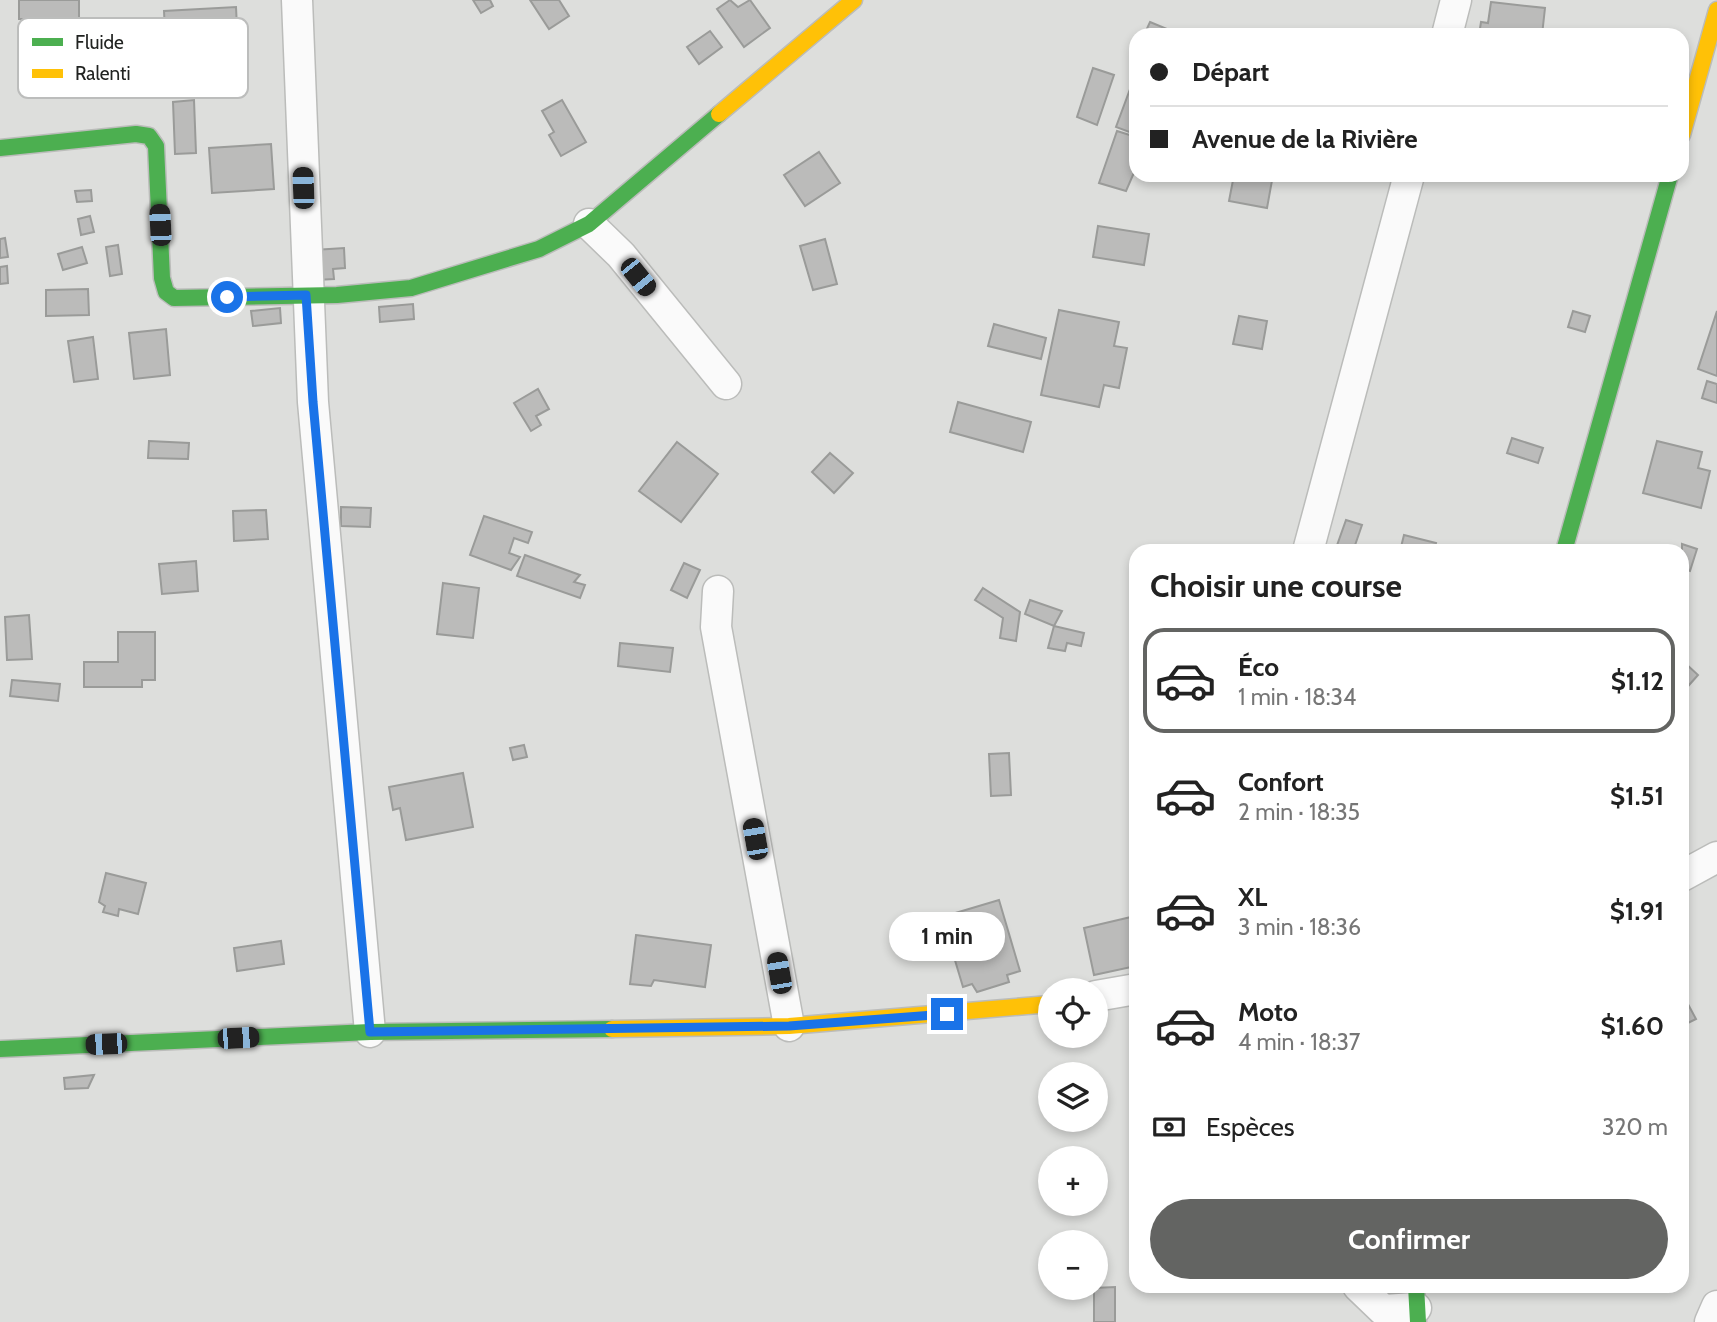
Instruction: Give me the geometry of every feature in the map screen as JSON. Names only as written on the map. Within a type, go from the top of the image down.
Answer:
[{"type":"street","points":[[297,0],[306,295],[313,402],[370,1032]]},
{"type":"street","points":[[0,148],[136,134],[149,136],[156,146],[162,278],[166,292],[174,298],[306,295],[411,288],[539,249],[589,224],[854,0]]},
{"type":"street","points":[[1449,28],[1456,0]]},
{"type":"street","points":[[1689,110],[1717,10]]},
{"type":"street","points":[[1310,544],[1407,182]]},
{"type":"street","points":[[1566,544],[1668,182]]},
{"type":"street","points":[[589,224],[621,255],[726,384]]},
{"type":"street","points":[[718,591],[716,627],[789,1026]]},
{"type":"street","points":[[1689,872],[1717,857]]},
{"type":"street","points":[[1108,994],[1129,990]]},
{"type":"street","points":[[0,1049],[370,1032],[789,1026],[1038,1005]]},
{"type":"street","points":[[1365,1293],[1383,1310],[1416,1305]]},
{"type":"street","points":[[1710,1322],[1717,1306]]},
{"type":"building","points":[[19,0],[79,0],[79,18],[19,18]]},
{"type":"building","points":[[473,0],[490,0],[493,6],[481,13]]},
{"type":"building","points":[[530,0],[559,0],[569,16],[549,29]]},
{"type":"building","points":[[730,0],[738,7],[750,0],[770,28],[744,47],[717,9]]},
{"type":"building","points":[[1491,2],[1545,8],[1543,28],[1480,28],[1481,22],[1488,23]]},
{"type":"building","points":[[236,7],[237,18],[164,18],[164,11]]},
{"type":"building","points":[[1150,22],[1165,28],[1147,28]]},
{"type":"building","points":[[710,31],[722,47],[699,64],[687,47]]},
{"type":"building","points":[[1093,68],[1114,75],[1097,125],[1077,117]]},
{"type":"building","points":[[1129,92],[1129,132],[1116,127]]},
{"type":"building","points":[[194,100],[196,153],[175,154],[173,102]]},
{"type":"building","points":[[562,100],[586,142],[561,156],[549,135],[554,132],[542,111]]},
{"type":"building","points":[[1117,131],[1129,135],[1130,182],[1126,191],[1099,183]]},
{"type":"building","points":[[271,144],[274,189],[212,193],[209,148]]},
{"type":"building","points":[[819,152],[840,183],[805,206],[784,175]]},
{"type":"building","points":[[1233,182],[1272,182],[1267,208],[1229,201]]},
{"type":"building","points":[[91,190],[92,201],[77,202],[75,191]]},
{"type":"building","points":[[90,216],[94,232],[81,235],[78,219]]},
{"type":"building","points":[[1098,226],[1149,234],[1144,265],[1093,257]]},
{"type":"building","points":[[5,238],[8,257],[0,258],[0,239]]},
{"type":"building","points":[[825,239],[837,284],[813,290],[800,246]]},
{"type":"building","points":[[118,245],[122,274],[110,276],[106,247]]},
{"type":"building","points":[[82,247],[87,263],[63,270],[58,254]]},
{"type":"building","points":[[344,248],[345,268],[333,269],[334,279],[316,280],[314,250]]},
{"type":"building","points":[[7,266],[8,283],[0,284],[0,267]]},
{"type":"building","points":[[88,289],[89,315],[46,316],[46,290]]},
{"type":"building","points":[[413,304],[414,319],[380,322],[379,307]]},
{"type":"building","points":[[280,308],[281,323],[253,326],[251,311]]},
{"type":"building","points":[[1059,310],[1119,322],[1114,346],[1127,348],[1119,388],[1104,385],[1099,407],[1041,395]]},
{"type":"building","points":[[1573,311],[1590,316],[1585,332],[1568,327]]},
{"type":"building","points":[[1717,311],[1717,376],[1698,369]]},
{"type":"building","points":[[1239,316],[1267,321],[1262,349],[1233,344]]},
{"type":"building","points":[[994,324],[1046,338],[1041,359],[988,346]]},
{"type":"building","points":[[166,329],[170,375],[134,379],[129,333]]},
{"type":"building","points":[[93,337],[98,379],[74,382],[68,341]]},
{"type":"building","points":[[1707,381],[1717,384],[1717,403],[1702,398]]},
{"type":"building","points":[[538,389],[549,409],[536,416],[541,425],[531,431],[514,403]]},
{"type":"building","points":[[958,402],[1031,422],[1023,452],[950,432]]},
{"type":"building","points":[[1512,438],[1543,448],[1538,463],[1507,453]]},
{"type":"building","points":[[149,441],[189,443],[188,459],[148,458]]},
{"type":"building","points":[[1657,441],[1702,452],[1698,468],[1710,471],[1701,508],[1643,493]]},
{"type":"building","points":[[677,442],[718,474],[681,522],[639,491]]},
{"type":"building","points":[[830,453],[853,473],[834,493],[812,472]]},
{"type":"building","points":[[341,507],[371,508],[370,527],[341,526]]},
{"type":"building","points":[[266,510],[268,539],[234,541],[233,511]]},
{"type":"building","points":[[484,516],[532,532],[528,543],[514,538],[509,553],[520,557],[511,570],[470,555]]},
{"type":"building","points":[[1346,520],[1362,525],[1355,544],[1337,544]]},
{"type":"building","points":[[1404,535],[1436,543],[1436,544],[1402,544]]},
{"type":"building","points":[[1689,546],[1697,549],[1689,571]]},
{"type":"building","points":[[525,555],[580,575],[574,582],[585,585],[580,598],[517,576]]},
{"type":"building","points":[[196,561],[198,591],[162,594],[159,564]]},
{"type":"building","points":[[684,563],[700,570],[687,598],[671,590]]},
{"type":"building","points":[[443,583],[479,588],[473,638],[437,634]]},
{"type":"building","points":[[983,588],[1020,612],[1016,641],[1000,638],[1003,618],[975,600]]},
{"type":"building","points":[[1030,600],[1062,611],[1054,626],[1025,614]]},
{"type":"building","points":[[29,615],[32,659],[7,660],[5,617]]},
{"type":"building","points":[[1054,626],[1084,633],[1081,646],[1067,643],[1065,651],[1048,648]]},
{"type":"building","points":[[118,632],[155,632],[155,680],[142,680],[142,687],[84,687],[84,662],[118,662]]},
{"type":"building","points":[[620,643],[673,648],[670,672],[618,666]]},
{"type":"building","points":[[1689,667],[1698,675],[1689,685]]},
{"type":"building","points":[[12,680],[60,684],[58,701],[10,696]]},
{"type":"building","points":[[524,745],[527,757],[513,760],[510,748]]},
{"type":"building","points":[[1009,753],[1011,795],[991,796],[989,754]]},
{"type":"building","points":[[463,773],[473,827],[406,840],[400,808],[393,810],[389,787]]},
{"type":"building","points":[[106,873],[146,883],[138,914],[119,909],[118,916],[103,912],[105,906],[99,902]]},
{"type":"building","points":[[999,900],[1020,971],[1007,975],[1009,982],[977,992],[972,984],[963,987],[942,917]]},
{"type":"building","points":[[1129,917],[1129,968],[1094,975],[1084,928]]},
{"type":"building","points":[[636,935],[711,945],[705,987],[654,980],[651,986],[630,984]]},
{"type":"building","points":[[281,941],[284,964],[237,971],[234,948]]},
{"type":"building","points":[[1689,1006],[1696,1019],[1689,1022]]},
{"type":"building","points":[[94,1075],[88,1088],[65,1089],[64,1078]]},
{"type":"building","points":[[1108,1287],[1115,1287],[1115,1322],[1094,1322],[1094,1300],[1108,1300]]},
{"type":"traffic: fast","points":[[0,148],[136,134],[149,136],[156,146],[162,278],[166,292],[174,298],[337,295],[411,288],[539,249],[589,224],[719,114]]},
{"type":"traffic: fast","points":[[1566,544],[1668,182]]},
{"type":"traffic: fast","points":[[0,1049],[370,1032],[612,1029]]},
{"type":"traffic: fast","points":[[1416,1293],[1418,1322]]},
{"type":"traffic: slow","points":[[719,114],[854,0]]},
{"type":"traffic: slow","points":[[1689,110],[1717,10]]},
{"type":"traffic: slow","points":[[612,1029],[789,1026],[1038,1005]]},
{"type":"route","points":[[227,297],[306,295],[313,402],[370,1032],[789,1026],[947,1014]]}]
